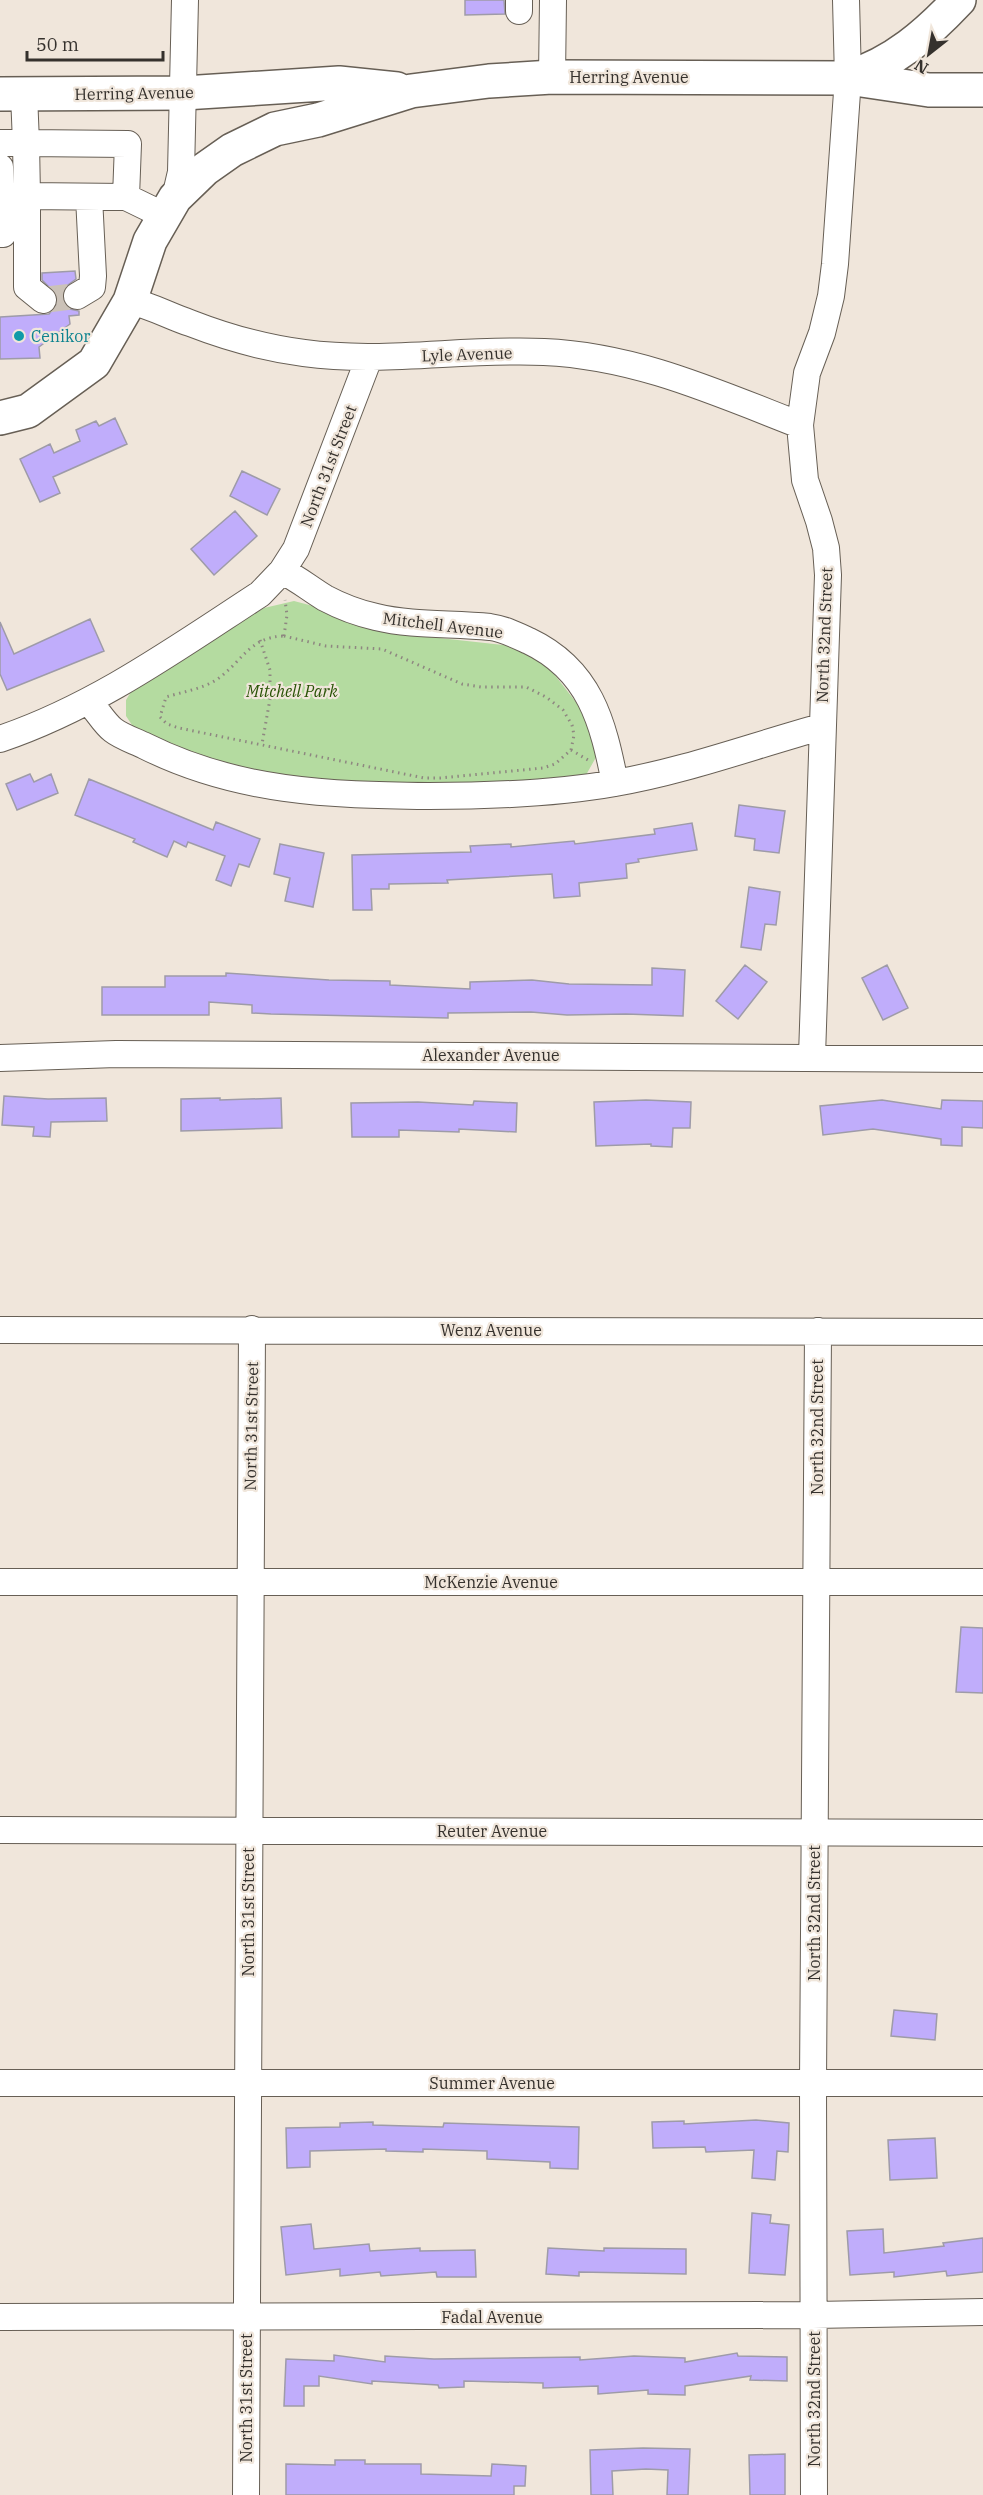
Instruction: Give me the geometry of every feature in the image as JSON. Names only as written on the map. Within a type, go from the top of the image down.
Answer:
[{"type":"main road","points":[[848,78],[889,62],[922,37],[958,0]]},
{"type":"main road","name":"Herring Avenue","points":[[170,207],[205,169],[254,138],[275,129],[318,120],[411,91],[489,81],[552,77],[848,78]]},
{"type":"main road","points":[[848,78],[929,90],[983,90]]},
{"type":"main road","name":"Herring Avenue","points":[[12,94],[184,93],[339,82],[411,91]]},
{"type":"main road","points":[[0,418],[28,411],[94,363],[130,301],[150,241],[170,207]]},
{"type":"street","points":[[27,196],[126,197],[170,207],[181,172],[185,0]]},
{"type":"street","points":[[552,77],[553,0]]},
{"type":"street","name":"North 32nd Street","points":[[812,1056],[827,566],[819,521],[805,480],[800,425],[807,373],[822,333],[831,296],[848,78],[846,0]]},
{"type":"street","points":[[12,94],[26,143],[27,287],[43,300]]},
{"type":"street","points":[[0,143],[128,144],[126,197]]},
{"type":"street","points":[[0,167],[3,234],[0,234]]},
{"type":"street","points":[[77,296],[92,287],[89,197]]},
{"type":"street","name":"Lyle Avenue","points":[[130,301],[148,305],[190,324],[243,340],[306,354],[369,358],[501,351],[546,352],[592,357],[674,376],[800,425]]},
{"type":"street","name":"North 31st Street","points":[[282,571],[296,549],[369,358]]},
{"type":"street","points":[[0,739],[89,702],[260,594],[282,571]]},
{"type":"street","name":"Mitchell Avenue","points":[[282,571],[325,598],[364,614],[410,623],[493,628],[512,633],[544,648],[563,664],[589,695],[600,718],[615,783]]},
{"type":"street","points":[[89,702],[112,730],[164,756],[237,780],[278,789],[355,796],[472,796],[555,792],[615,783],[681,769],[821,727]]},
{"type":"street","name":"Alexander Avenue","points":[[0,1058],[116,1054],[812,1056],[983,1059]]},
{"type":"street","name":"North 31st Street","points":[[246,2495],[252,1329]]},
{"type":"street","name":"Wenz Avenue","points":[[0,1330],[983,1332]]},
{"type":"street","name":"North 32nd Street","points":[[814,2495],[813,2083],[818,1331]]},
{"type":"street","name":"McKenzie Avenue","points":[[0,1582],[983,1582]]},
{"type":"street","name":"Reuter Avenue","points":[[0,1830],[983,1833]]},
{"type":"street","name":"Summer Avenue","points":[[0,2083],[983,2083]]},
{"type":"street","name":"Fadal Avenue","points":[[0,2317],[246,2318],[983,2312]]},
{"type":"path","points":[[282,571],[287,615],[284,636]]},
{"type":"path","points":[[284,636],[326,646],[382,649],[462,684],[481,687],[525,687],[546,697],[563,710],[572,725],[574,735],[572,750],[555,764],[543,768],[424,778],[179,728],[167,724],[160,717],[166,697],[214,682],[260,640],[284,636]]},
{"type":"path","points":[[260,640],[270,670],[270,699],[262,745]]},
{"type":"green space","name":"Mitchell Park","points":[[294,601],[313,606],[348,622],[394,633],[513,646],[547,665],[586,715],[599,752],[586,775],[461,786],[361,789],[234,769],[157,741],[134,728],[126,716],[126,700],[134,687],[264,608]]},
{"type":"building","points":[[465,0],[504,0],[505,14],[465,15]]},
{"type":"building","points":[[75,271],[76,279],[64,288],[62,297],[64,304],[70,309],[79,311],[79,315],[69,316],[70,324],[39,347],[40,358],[0,359],[0,317],[49,314],[58,303],[57,295],[42,280],[42,273]]},
{"type":"building","points":[[115,418],[127,444],[53,477],[60,493],[40,502],[20,459],[50,444],[54,453],[80,441],[76,430],[96,421],[99,426]]},
{"type":"building","points":[[242,471],[280,489],[267,515],[230,496]]},
{"type":"building","points":[[235,511],[257,536],[214,575],[191,549]]},
{"type":"building","points":[[90,619],[104,651],[7,690],[0,674],[0,622],[14,654]]},
{"type":"building","points":[[30,774],[34,782],[51,774],[58,793],[17,810],[6,784]]},
{"type":"building","points":[[89,779],[213,830],[216,822],[260,839],[249,867],[239,864],[231,886],[216,880],[225,856],[188,842],[186,847],[174,841],[167,857],[133,842],[135,839],[75,815]]},
{"type":"building","points":[[739,805],[785,811],[779,853],[754,850],[755,839],[735,836]]},
{"type":"building","points":[[692,823],[697,850],[638,859],[639,862],[626,864],[627,878],[579,883],[580,896],[554,898],[552,874],[447,880],[448,883],[389,884],[389,889],[371,889],[372,910],[353,910],[352,855],[471,852],[470,846],[511,844],[511,847],[574,841],[575,844],[655,834],[654,829]]},
{"type":"building","points":[[280,844],[324,853],[313,907],[285,901],[290,878],[274,874]]},
{"type":"building","points":[[749,887],[780,892],[776,925],[765,924],[761,950],[741,947]]},
{"type":"building","points":[[745,965],[767,982],[738,1019],[716,1001]]},
{"type":"building","points":[[887,965],[908,1008],[883,1020],[862,978]]},
{"type":"building","points":[[652,968],[685,970],[683,1016],[567,1015],[531,1012],[448,1013],[448,1018],[271,1014],[252,1013],[252,1005],[209,1002],[209,1015],[102,1015],[102,987],[165,987],[165,976],[226,976],[226,973],[329,980],[390,981],[390,985],[470,989],[470,982],[532,980],[569,984],[652,985]]},
{"type":"building","points":[[4,1096],[48,1099],[106,1098],[107,1121],[51,1122],[50,1137],[33,1136],[34,1127],[2,1125]]},
{"type":"building","points":[[220,1098],[220,1100],[281,1098],[282,1128],[181,1131],[181,1099]]},
{"type":"building","points":[[646,1100],[691,1102],[690,1128],[673,1128],[672,1147],[651,1146],[651,1144],[596,1146],[594,1102]]},
{"type":"building","points":[[882,1100],[941,1109],[942,1100],[983,1101],[983,1128],[962,1127],[962,1146],[941,1145],[941,1139],[873,1129],[823,1135],[820,1106]]},
{"type":"building","points":[[474,1101],[517,1103],[516,1132],[459,1129],[459,1132],[399,1130],[399,1137],[352,1137],[351,1103],[418,1102],[473,1105]]},
{"type":"building","points":[[961,1627],[983,1628],[983,1693],[956,1692]]},
{"type":"building","points":[[894,2010],[937,2014],[935,2040],[891,2036]]},
{"type":"building","points":[[756,2120],[789,2123],[788,2152],[777,2151],[775,2180],[752,2178],[754,2150],[706,2152],[705,2147],[653,2148],[652,2122],[684,2121],[684,2124]]},
{"type":"building","points":[[373,2122],[373,2125],[443,2127],[444,2123],[579,2127],[578,2169],[550,2168],[550,2162],[487,2159],[487,2151],[423,2149],[423,2152],[386,2151],[386,2149],[310,2151],[310,2167],[287,2168],[286,2128],[340,2127],[340,2123]]},
{"type":"building","points":[[935,2138],[937,2178],[890,2180],[888,2140]]},
{"type":"building","points":[[752,2213],[771,2215],[770,2223],[789,2225],[785,2275],[749,2273]]},
{"type":"building","points":[[311,2224],[314,2249],[369,2244],[370,2251],[420,2248],[420,2251],[475,2250],[476,2277],[437,2277],[436,2272],[381,2276],[380,2272],[340,2276],[340,2269],[286,2275],[281,2227]]},
{"type":"building","points":[[883,2229],[884,2253],[944,2246],[943,2243],[983,2238],[983,2272],[947,2276],[946,2271],[894,2277],[894,2272],[850,2275],[847,2231]]},
{"type":"building","points":[[548,2248],[604,2251],[604,2248],[686,2249],[686,2274],[579,2272],[579,2276],[546,2274]]},
{"type":"building","points":[[737,2353],[738,2356],[787,2357],[787,2381],[750,2380],[751,2376],[685,2386],[685,2395],[648,2394],[648,2390],[598,2394],[598,2386],[543,2388],[543,2383],[464,2381],[464,2387],[439,2388],[438,2385],[372,2381],[372,2384],[319,2376],[319,2386],[304,2386],[304,2406],[284,2406],[286,2359],[334,2361],[334,2355],[385,2362],[385,2356],[434,2359],[580,2357],[580,2360],[634,2356],[685,2358],[685,2362]]},
{"type":"building","points":[[690,2449],[688,2495],[667,2495],[668,2470],[646,2469],[612,2471],[613,2495],[591,2495],[590,2450]]},
{"type":"building","points":[[785,2454],[785,2495],[750,2495],[749,2455]]},
{"type":"building","points":[[335,2460],[365,2460],[365,2464],[421,2464],[421,2474],[491,2476],[492,2464],[526,2466],[525,2486],[514,2486],[514,2495],[286,2495],[286,2464],[335,2465]]},
{"type":"tunnel","points":[[43,300],[77,296]]},
{"type":"place","name":"Cenikor","points":[[19,336]]}]
